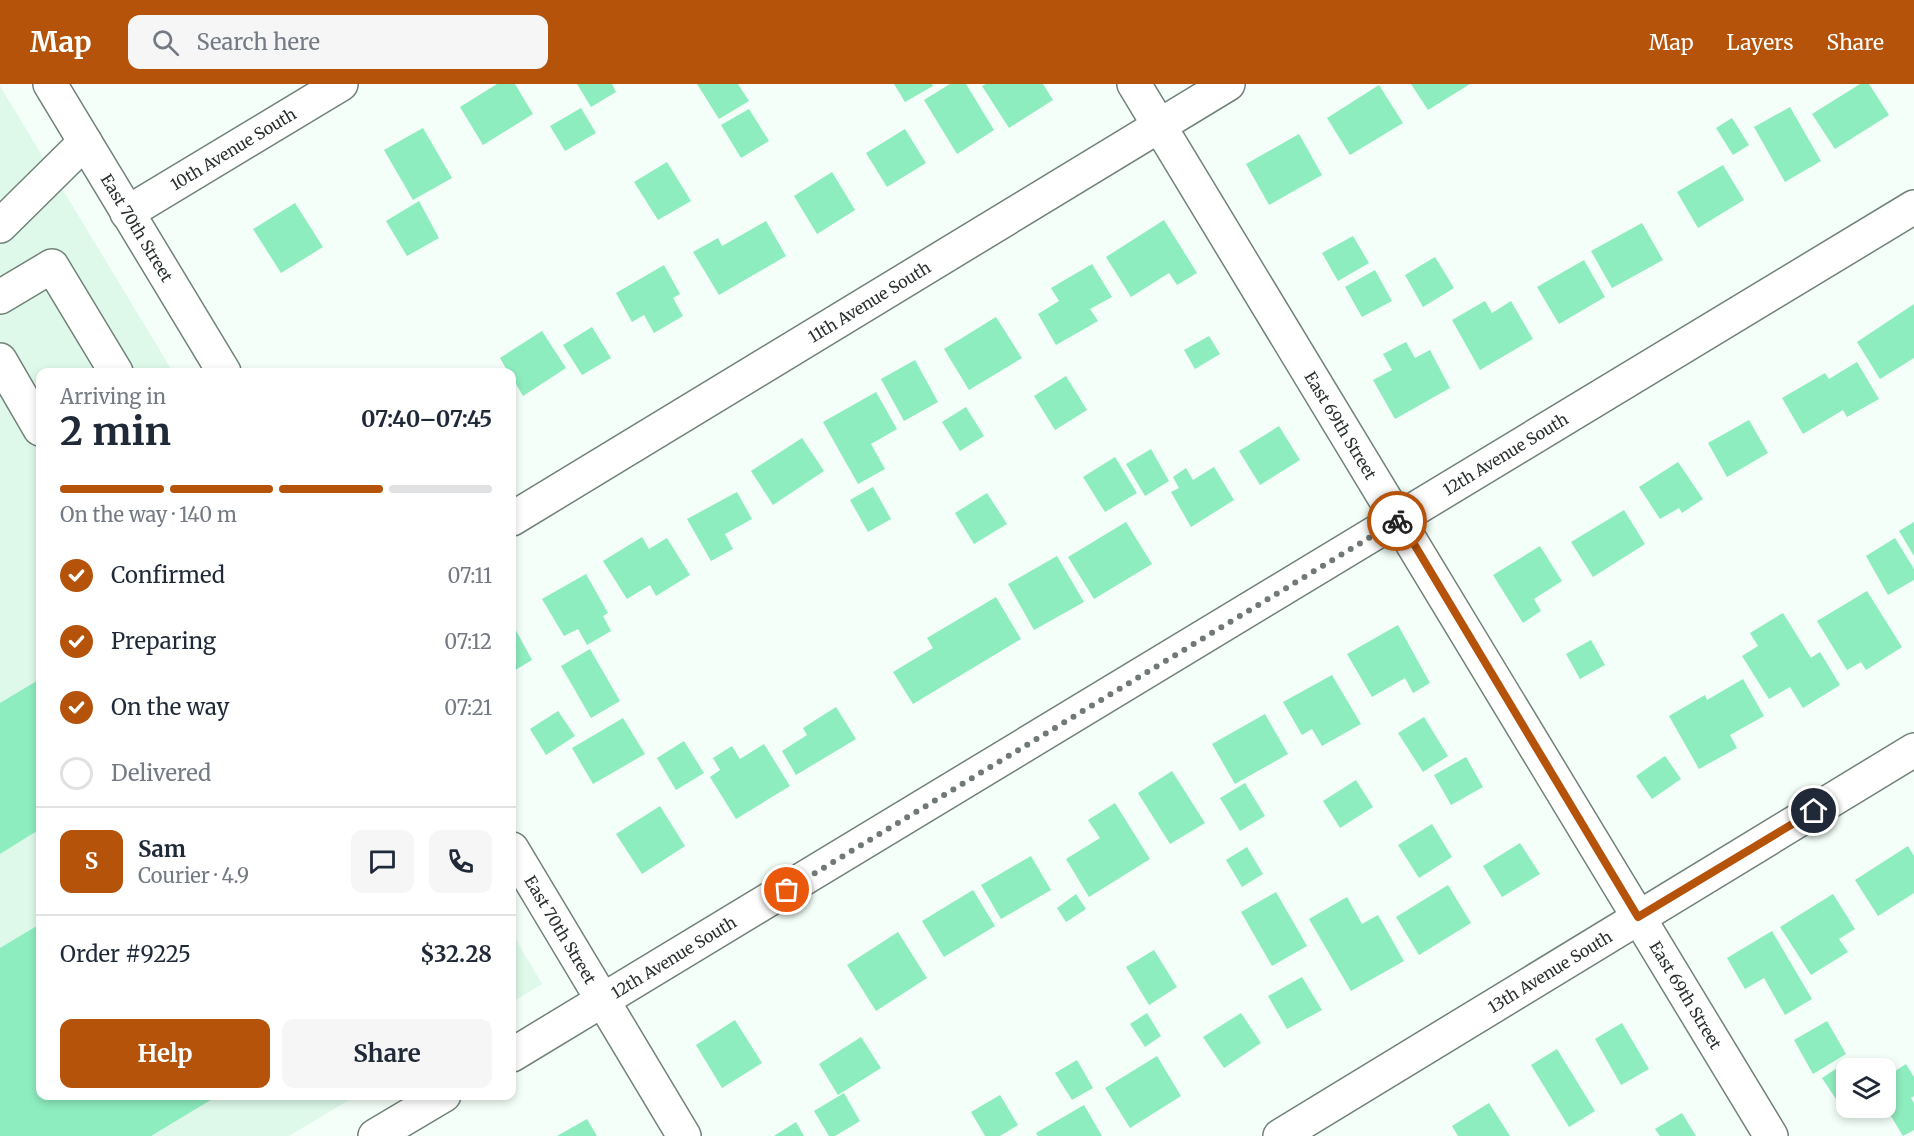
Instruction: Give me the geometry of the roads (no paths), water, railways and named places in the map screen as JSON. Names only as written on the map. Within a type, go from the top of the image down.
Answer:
[{"type":"street","name":"East 70th Street","points":[[50,84],[222,368]]},
{"type":"street","name":"10th Avenue South","points":[[127,213],[340,84]]},
{"type":"street","name":"East 69th Street","points":[[1134,84],[1771,1136]]},
{"type":"street","name":"11th Avenue South","points":[[516,517],[1228,84]]},
{"type":"street","points":[[0,226],[85,142]]},
{"type":"street","name":"12th Avenue South","points":[[516,1053],[1914,207]]},
{"type":"street","points":[[0,297],[52,266],[114,368]]},
{"type":"street","points":[[0,360],[36,422]]},
{"type":"street","name":"13th Avenue South","points":[[1280,1136],[1914,750]]},
{"type":"street","name":"East 70th Street","points":[[516,856],[684,1136]]},
{"type":"street","points":[[375,1136],[436,1100]]}]
